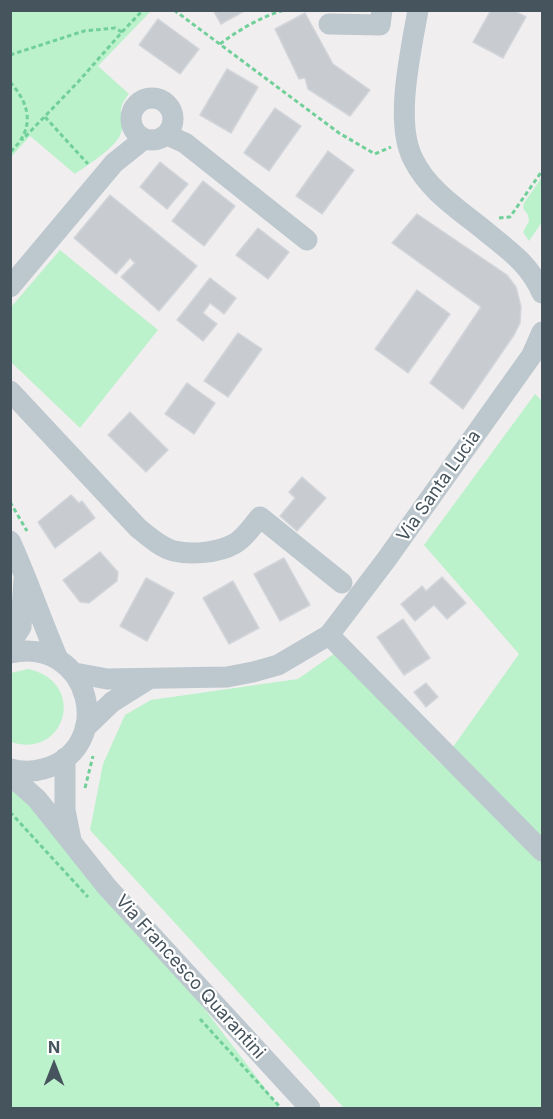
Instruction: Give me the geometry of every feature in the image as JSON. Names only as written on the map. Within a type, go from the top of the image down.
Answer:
[{"type":"street","points":[[330,24],[380,25],[382,10]]},
{"type":"street","points":[[418,10],[409,61],[404,121],[406,140],[413,160],[441,196],[522,261],[534,275],[543,292]]},
{"type":"street","points":[[175,134],[156,140],[138,134],[130,116],[133,109],[137,104],[149,98],[156,98],[168,105],[172,111],[175,134],[307,240]]},
{"type":"street","points":[[10,287],[138,134]]},
{"type":"street","name":"Via Santa Lucia","points":[[75,673],[107,680],[227,677],[278,665],[329,634],[360,596],[532,355],[543,332]]},
{"type":"street","points":[[10,391],[138,528],[172,551],[195,553],[235,544],[260,517],[342,583]]},
{"type":"street","points":[[10,541],[25,572],[58,659]]},
{"type":"street","points":[[10,644],[21,627],[25,572]]},
{"type":"street","points":[[329,634],[543,851]]},
{"type":"street","name":"Via Santa Lucia","points":[[10,653],[23,650],[41,652],[58,659],[75,673],[84,690],[88,709],[85,728],[78,745],[65,758]]},
{"type":"street","name":"Via Santa Lucia","points":[[85,728],[112,702],[148,680]]},
{"type":"street","points":[[10,769],[34,771],[51,766],[65,758]]},
{"type":"street","name":"Via Francesco Quarantini","points":[[65,758],[65,810],[72,844]]},
{"type":"street","name":"Via Francesco Quarantini","points":[[10,775],[37,799],[107,887],[310,1108]]},
{"type":"path","points":[[11,152],[143,10]]},
{"type":"path","points":[[174,10],[339,134],[375,154],[406,140]]},
{"type":"path","points":[[219,44],[239,30],[284,10]]},
{"type":"path","points":[[10,56],[84,31],[115,28],[122,32]]},
{"type":"path","points":[[10,82],[22,94],[27,109],[28,124],[22,140]]},
{"type":"path","points":[[45,117],[88,164]]},
{"type":"path","points":[[493,214],[499,218],[510,218],[543,171]]},
{"type":"green space","points":[[11,10],[151,11],[98,66],[129,94],[121,110],[123,123],[121,133],[101,156],[75,174],[30,136],[11,157]]},
{"type":"green space","points":[[542,177],[542,222],[529,241],[523,232],[529,221],[523,208],[524,203]]},
{"type":"green space","points":[[60,250],[158,330],[80,428],[11,362],[11,307]]},
{"type":"green space","points":[[535,394],[542,401],[542,1108],[344,1108],[90,830],[103,764],[125,715],[151,700],[298,679],[335,653],[441,764],[519,654],[424,545]]},
{"type":"green space","points":[[28,669],[47,677],[58,688],[63,703],[63,717],[56,730],[45,740],[30,745],[11,742],[11,673]]},
{"type":"green space","points":[[10,784],[79,844],[280,1108],[11,1108]]},
{"type":"building","points":[[213,10],[246,10],[221,24]]},
{"type":"building","points":[[491,10],[513,10],[526,17],[503,58],[473,42]]},
{"type":"building","points":[[305,13],[333,64],[370,90],[350,116],[308,89],[305,78],[299,79],[275,29]]},
{"type":"building","points":[[158,19],[199,49],[180,74],[139,45]]},
{"type":"building","points":[[227,69],[258,87],[231,133],[200,115]]},
{"type":"building","points":[[275,108],[301,126],[269,171],[244,153]]},
{"type":"building","points":[[328,151],[354,170],[322,214],[296,196]]},
{"type":"building","points":[[160,162],[188,184],[167,209],[140,187]]},
{"type":"building","points":[[203,181],[235,206],[204,246],[172,221]]},
{"type":"building","points":[[110,195],[197,266],[159,311],[121,277],[135,263],[130,258],[116,274],[74,238]]},
{"type":"building","points":[[417,214],[507,275],[516,287],[521,307],[520,323],[514,335],[463,409],[430,383],[481,307],[392,243]]},
{"type":"building","points":[[258,228],[289,252],[268,279],[236,255]]},
{"type":"building","points":[[210,278],[236,298],[224,314],[210,303],[203,313],[217,324],[203,341],[177,320]]},
{"type":"building","points":[[417,290],[450,314],[408,373],[375,349]]},
{"type":"building","points":[[238,333],[262,349],[228,397],[204,381]]},
{"type":"building","points":[[187,383],[215,403],[194,434],[165,414]]},
{"type":"building","points":[[130,412],[168,450],[146,472],[108,435]]},
{"type":"building","points":[[302,477],[326,498],[297,531],[280,516],[295,498],[289,492]]},
{"type":"building","points":[[71,495],[79,503],[82,501],[95,518],[55,548],[38,522]]},
{"type":"building","points":[[100,552],[118,572],[117,581],[89,603],[80,602],[63,580]]},
{"type":"building","points":[[284,558],[310,605],[280,621],[254,574]]},
{"type":"building","points":[[442,577],[466,603],[447,619],[434,605],[415,621],[401,604],[422,586],[426,591]]},
{"type":"building","points":[[146,578],[174,593],[147,641],[120,626]]},
{"type":"building","points":[[233,581],[259,628],[229,644],[203,598]]},
{"type":"building","points":[[403,619],[430,658],[404,675],[377,637]]},
{"type":"building","points":[[426,683],[438,697],[426,707],[414,692]]}]
